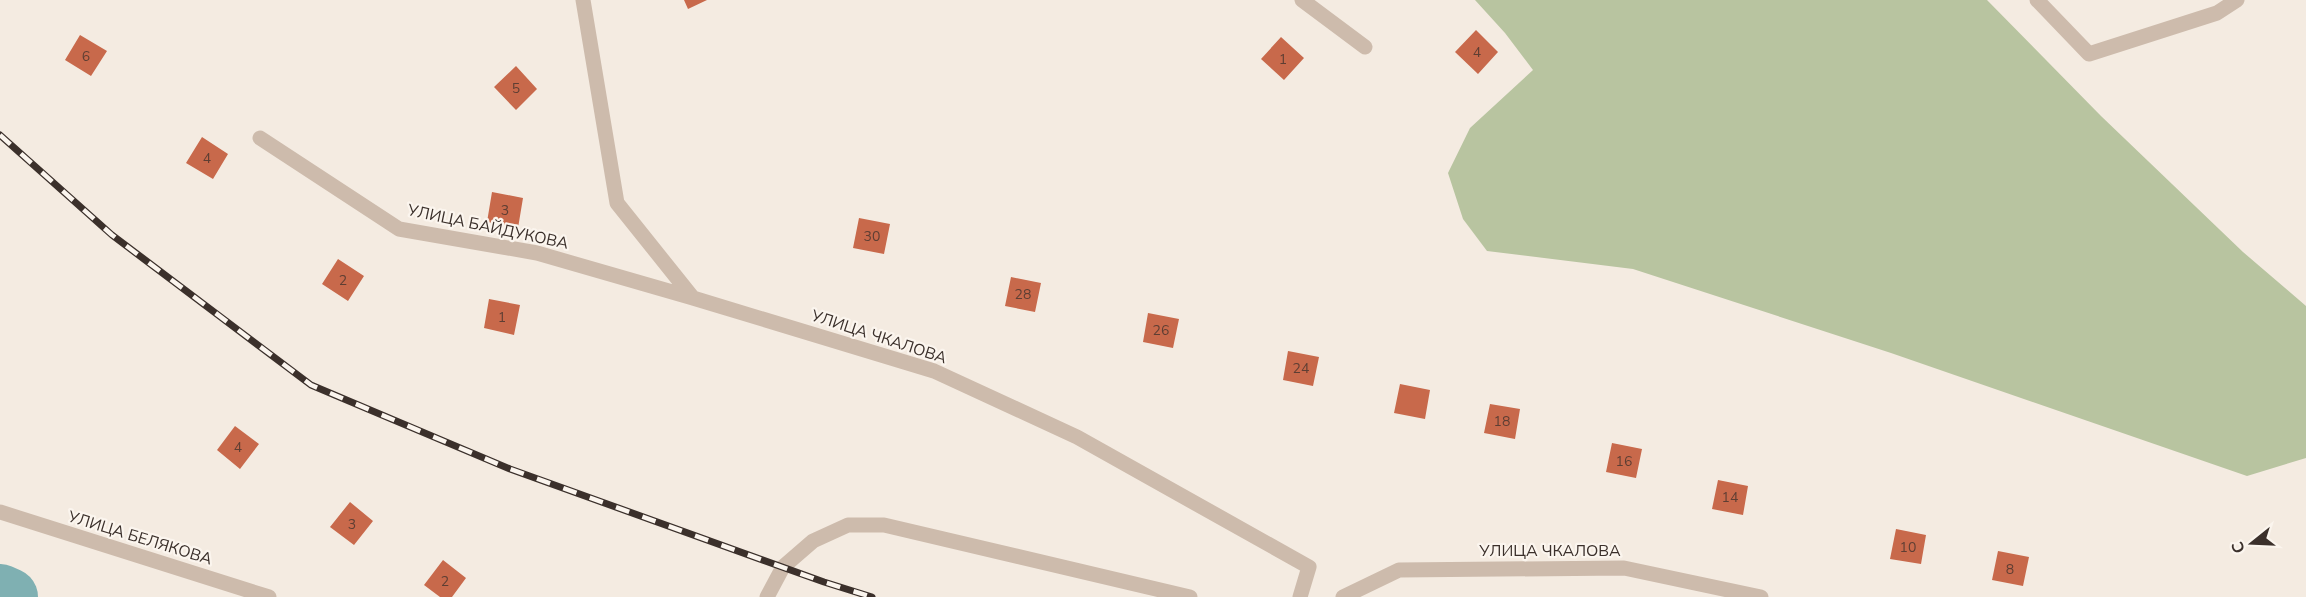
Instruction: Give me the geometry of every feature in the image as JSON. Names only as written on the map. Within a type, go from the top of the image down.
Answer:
[{"type":"street","points":[[583,0],[617,203],[693,298]]},
{"type":"street","points":[[1302,0],[1365,47]]},
{"type":"street","points":[[2037,0],[2089,54],[2217,13],[2237,0]]},
{"type":"street","name":"УЛИЦА БАЙДУКОВА","points":[[260,138],[399,229],[537,253],[693,298]]},
{"type":"street","name":"УЛИЦА ЧКАЛОВА","points":[[693,298],[934,371],[1077,438],[1309,567],[1300,597]]},
{"type":"street","name":"УЛИЦА БЕЛЯКОВА","points":[[0,512],[269,597]]},
{"type":"street","points":[[766,597],[783,567],[813,541],[848,525],[884,525],[1190,597]]},
{"type":"street","name":"УЛИЦА ЧКАЛОВА","points":[[1343,597],[1399,570],[1624,568],[1761,597]]},
{"type":"green space","points":[[1475,0],[1987,0],[2101,116],[2243,252],[2306,306],[2306,458],[2247,476],[1891,353],[1633,269],[1487,251],[1463,219],[1448,173],[1470,128],[1533,70],[1505,33]]},
{"type":"building","points":[[684,0],[707,0],[688,9]]},
{"type":"building","points":[[1476,30],[1498,52],[1478,74],[1455,52]]},
{"type":"building","points":[[80,35],[107,51],[91,76],[65,60]]},
{"type":"building","points":[[1281,37],[1304,58],[1284,80],[1261,59]]},
{"type":"building","points":[[516,66],[537,89],[516,110],[494,87]]},
{"type":"building","points":[[202,137],[228,154],[213,179],[186,163]]},
{"type":"building","points":[[492,192],[523,198],[518,228],[487,222]]},
{"type":"building","points":[[859,218],[890,224],[884,254],[853,248]]},
{"type":"building","points":[[338,259],[364,276],[348,301],[322,284]]},
{"type":"building","points":[[1011,277],[1041,283],[1035,312],[1005,306]]},
{"type":"building","points":[[489,299],[520,305],[514,335],[484,328]]},
{"type":"building","points":[[1148,313],[1179,319],[1173,348],[1143,342]]},
{"type":"building","points":[[1288,351],[1319,357],[1313,386],[1283,380]]},
{"type":"building","points":[[1400,384],[1430,390],[1425,419],[1394,413]]},
{"type":"building","points":[[1490,404],[1520,409],[1515,439],[1484,433]]},
{"type":"building","points":[[235,426],[259,444],[240,469],[217,450]]},
{"type":"building","points":[[1612,443],[1642,449],[1636,478],[1606,472]]},
{"type":"building","points":[[1718,480],[1748,486],[1743,515],[1712,509]]},
{"type":"building","points":[[350,502],[373,521],[354,545],[330,527]]},
{"type":"building","points":[[1896,529],[1926,535],[1921,564],[1890,559]]},
{"type":"building","points":[[1998,551],[2029,557],[2023,586],[1992,580]]},
{"type":"building","points":[[443,560],[466,578],[452,597],[440,597],[424,585]]},
{"type":"waterway","points":[[0,593],[9,597]]},
{"type":"railway","points":[[0,135],[112,235],[311,385],[510,469],[824,582],[872,597]]}]
